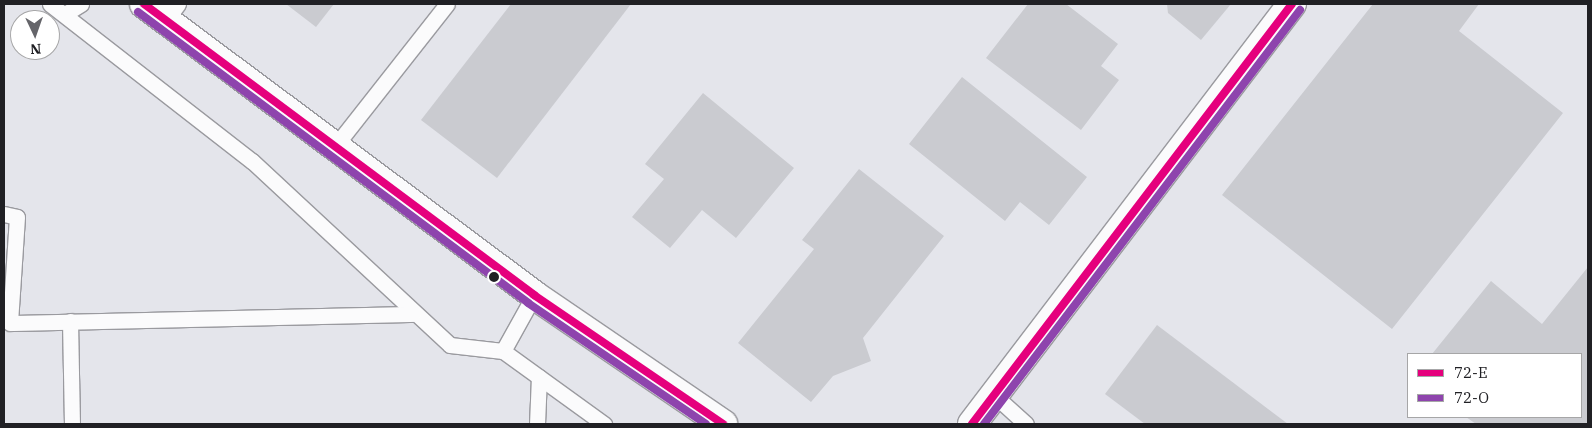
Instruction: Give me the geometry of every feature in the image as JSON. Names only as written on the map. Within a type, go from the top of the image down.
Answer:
[{"type":"street","points":[[144,4],[172,12],[336,145],[534,295],[723,424]]},
{"type":"street","points":[[972,424],[1292,4]]},
{"type":"lane","points":[[50,4],[252,161],[346,245],[414,314],[450,345],[503,350],[604,424]]},
{"type":"lane","points":[[65,14],[81,4]]},
{"type":"lane","points":[[336,145],[447,4]]},
{"type":"lane","points":[[4,214],[17,217],[10,323],[414,314]]},
{"type":"lane","points":[[503,350],[534,295]]},
{"type":"lane","points":[[70,321],[72,424]]},
{"type":"lane","points":[[538,424],[539,377]]},
{"type":"lane","points":[[994,395],[1026,424]]},
{"type":"building","points":[[286,4],[334,4],[316,27]]},
{"type":"building","points":[[511,4],[631,4],[497,178],[421,120]]},
{"type":"building","points":[[1028,4],[1066,4],[1118,44],[1101,66],[1119,80],[1081,130],[986,58]]},
{"type":"building","points":[[1167,4],[1231,4],[1201,40],[1168,13]]},
{"type":"building","points":[[1373,4],[1479,4],[1459,31],[1563,113],[1392,329],[1222,195]]},
{"type":"building","points":[[962,77],[1087,177],[1049,225],[1020,202],[1005,221],[909,144]]},
{"type":"building","points":[[703,93],[794,168],[736,238],[702,210],[670,248],[632,217],[664,179],[645,164]]},
{"type":"building","points":[[859,169],[944,236],[863,338],[871,361],[833,376],[811,402],[738,343],[814,249],[802,240]]},
{"type":"building","points":[[1588,267],[1588,424],[1476,424],[1467,418],[1582,418],[1582,353],[1433,353],[1491,281],[1542,324]]},
{"type":"building","points":[[1157,325],[1288,424],[1145,424],[1105,394]]},
{"type":"transit line","name":"72-E","points":[[144,4],[534,295],[723,424]]},
{"type":"transit line","name":"72-E","points":[[972,424],[1292,4]]},
{"type":"transit line","name":"72-O","points":[[984,424],[1300,10]]},
{"type":"transit line","name":"72-O","points":[[138,12],[528,303],[706,424]]}]
